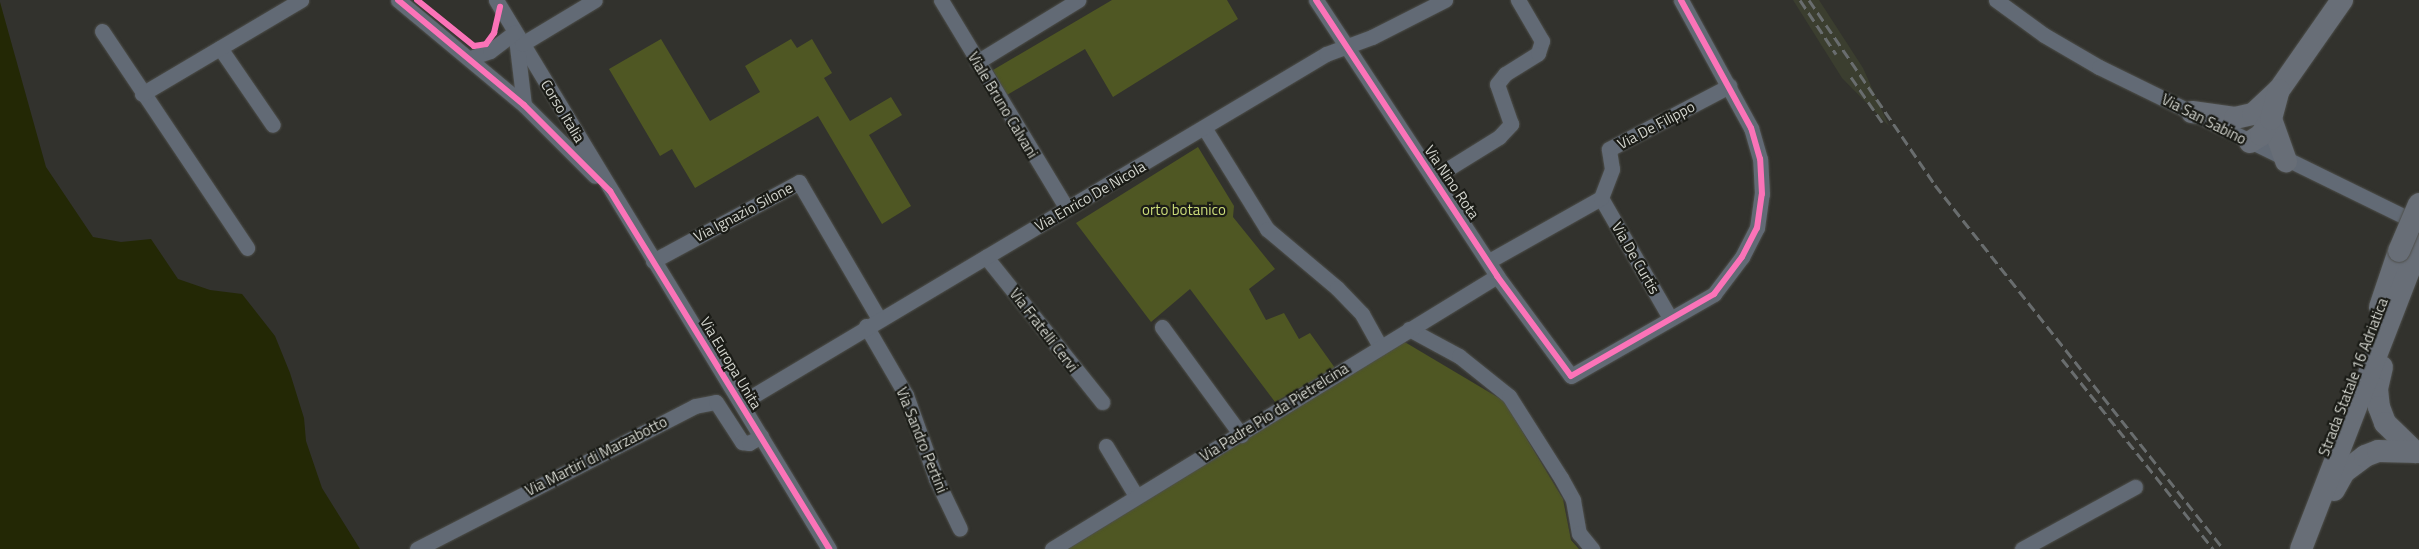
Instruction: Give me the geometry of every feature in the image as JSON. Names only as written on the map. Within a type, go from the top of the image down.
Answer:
[{"type":"highway","points":[[2250,142],[2261,135],[2262,116],[2342,0]]},
{"type":"highway","points":[[2192,112],[2235,118],[2262,116]]},
{"type":"highway","points":[[2262,116],[2286,161]]},
{"type":"highway","name":"Strada Statale 16 Adriatica","points":[[2301,549],[2412,250],[2419,204]]},
{"type":"highway","points":[[2412,250],[2411,293],[2377,389],[2379,406],[2385,423],[2417,452]]},
{"type":"highway","name":"Strada Statale 16 Adriatica","points":[[2286,549],[2412,250]]},
{"type":"highway","points":[[2311,549],[2336,485],[2354,462],[2378,451],[2417,452]]},
{"type":"street","points":[[142,94],[301,0]]},
{"type":"street","points":[[398,0],[470,58],[524,105],[610,191]]},
{"type":"street","name":"Corso Italia","points":[[496,0],[610,191]]},
{"type":"street","points":[[470,58],[519,38],[594,0]]},
{"type":"street","name":"Viale Bruno Calvani","points":[[941,0],[1067,209]]},
{"type":"street","points":[[977,62],[1078,0]]},
{"type":"street","name":"Via Nino Rota","points":[[1316,0],[1348,45],[1497,276],[1571,376],[1670,318]]},
{"type":"street","name":"Via Enrico De Nicola","points":[[741,404],[873,323],[1205,129],[1326,54],[1372,37],[1445,0]]},
{"type":"street","points":[[1433,178],[1499,137],[1511,124],[1497,84],[1505,74],[1538,53],[1542,41],[1518,0]]},
{"type":"street","points":[[1670,318],[1714,294],[1742,257],[1757,228],[1762,194],[1760,159],[1751,128],[1681,0]]},
{"type":"street","name":"Via San Sabino","points":[[1996,0],[2044,35],[2084,58],[2286,161],[2419,224]]},
{"type":"street","points":[[102,31],[142,94],[247,248]]},
{"type":"street","name":"Corso Italia","points":[[519,38],[524,105]]},
{"type":"street","points":[[220,48],[273,125]]},
{"type":"street","name":"Via De Filippo","points":[[1601,198],[1612,169],[1609,150],[1728,86]]},
{"type":"street","points":[[1205,129],[1247,201],[1267,229],[1362,314],[1380,347]]},
{"type":"street","name":"Via Ignazio Silone","points":[[653,261],[799,182],[873,323]]},
{"type":"street","name":"Via Europa Unita","points":[[610,191],[829,549]]},
{"type":"street","points":[[1489,261],[1601,198]]},
{"type":"street","name":"Via De Curtis","points":[[1601,198],[1670,318]]},
{"type":"street","name":"Via Fratelli Cervi","points":[[986,257],[1102,402]]},
{"type":"street","name":"Via Padre Pio da Pietrelcina","points":[[1052,549],[1136,496],[1241,435],[1497,276]]},
{"type":"street","name":"Via Sandro Pertini","points":[[873,323],[906,395],[936,479],[960,529]]},
{"type":"street","points":[[1162,327],[1241,435]]},
{"type":"street","points":[[1409,329],[1459,356],[1510,396],[1561,478],[1572,500],[1579,533],[1592,549]]},
{"type":"street","name":"Via Martiri di Marzabotto","points":[[417,549],[695,406],[716,402],[742,442],[749,443],[761,436]]},
{"type":"street","points":[[1106,446],[1136,496]]},
{"type":"street","points":[[2022,549],[2135,487]]},
{"type":"shaded area","points":[[1793,0],[1819,0],[1863,68],[1889,126],[1842,78]]},
{"type":"shaded area","points":[[0,2],[46,167],[93,237],[121,242],[151,239],[178,279],[210,290],[242,294],[275,336],[290,373],[304,418],[306,441],[322,488],[360,549],[0,549]]},
{"type":"green space","points":[[1112,0],[1227,0],[1238,19],[1113,97],[1085,49],[1007,95],[993,70]]},
{"type":"green space","points":[[661,39],[710,121],[760,92],[745,66],[791,39],[797,48],[812,39],[832,73],[824,78],[850,121],[891,97],[902,115],[869,135],[911,206],[882,224],[818,116],[695,188],[672,149],[660,156],[609,69]]},
{"type":"green space","name":"orto botanico","points":[[1198,147],[1234,206],[1233,217],[1275,269],[1249,289],[1266,320],[1284,313],[1299,339],[1310,333],[1335,368],[1275,402],[1190,289],[1151,322],[1076,223]]},
{"type":"green space","points":[[1403,341],[1504,401],[1563,499],[1571,540],[1579,549],[1068,549]]},
{"type":"railway","points":[[1800,0],[1836,54]]},
{"type":"railway","points":[[1809,0],[1935,185],[2223,549]]},
{"type":"railway","points":[[1851,77],[1882,122]]},
{"type":"railway","points":[[2062,359],[2213,549]]},
{"type":"cycle path","points":[[398,0],[524,105],[610,191],[829,549]]},
{"type":"cycle path","points":[[417,0],[474,46],[486,44],[494,33],[500,7]]},
{"type":"cycle path","points":[[1316,0],[1497,276],[1571,376],[1714,294],[1742,257],[1757,228],[1762,194],[1760,159],[1751,128],[1681,0]]}]
